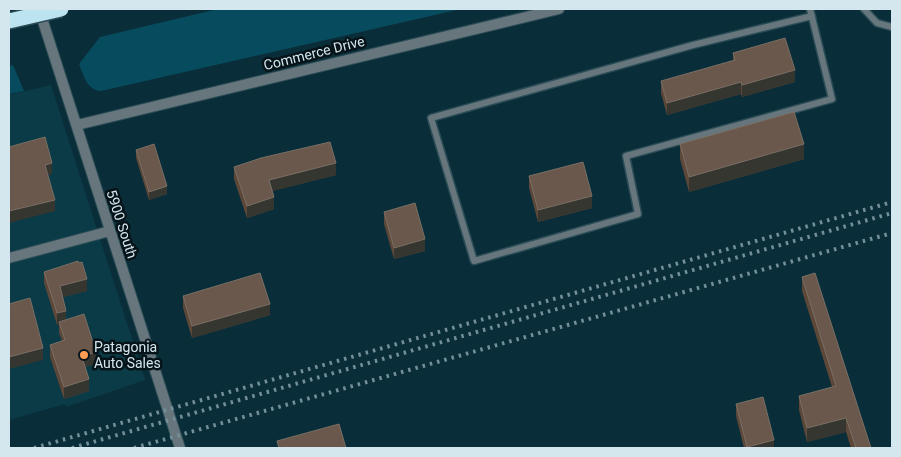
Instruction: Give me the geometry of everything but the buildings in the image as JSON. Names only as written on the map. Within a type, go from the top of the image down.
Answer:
[{"type":"highway","points":[[9,21],[61,9]]},
{"type":"street","name":"5900 South","points":[[39,9],[180,448]]},
{"type":"street","name":"Commerce Drive","points":[[77,125],[559,9]]},
{"type":"street","points":[[9,258],[110,231]]},
{"type":"lane","points":[[864,9],[878,23],[892,27]]},
{"type":"lane","points":[[811,12],[832,99],[626,156],[638,214],[474,262],[431,118],[811,12]]},
{"type":"shaded area","points":[[218,9],[461,9],[101,91],[92,88],[87,82],[79,64],[100,37]]},
{"type":"shaded area","points":[[13,65],[24,91],[9,94],[9,66]]},
{"type":"shaded area","points":[[51,85],[145,380],[66,407],[65,404],[9,420],[9,95]]},
{"type":"railway","points":[[34,448],[892,202]]},
{"type":"railway","points":[[72,448],[892,213]]},
{"type":"railway","points":[[134,448],[892,233]]},
{"type":"place","name":"Patagonia Auto Sales","points":[[84,355]]}]
